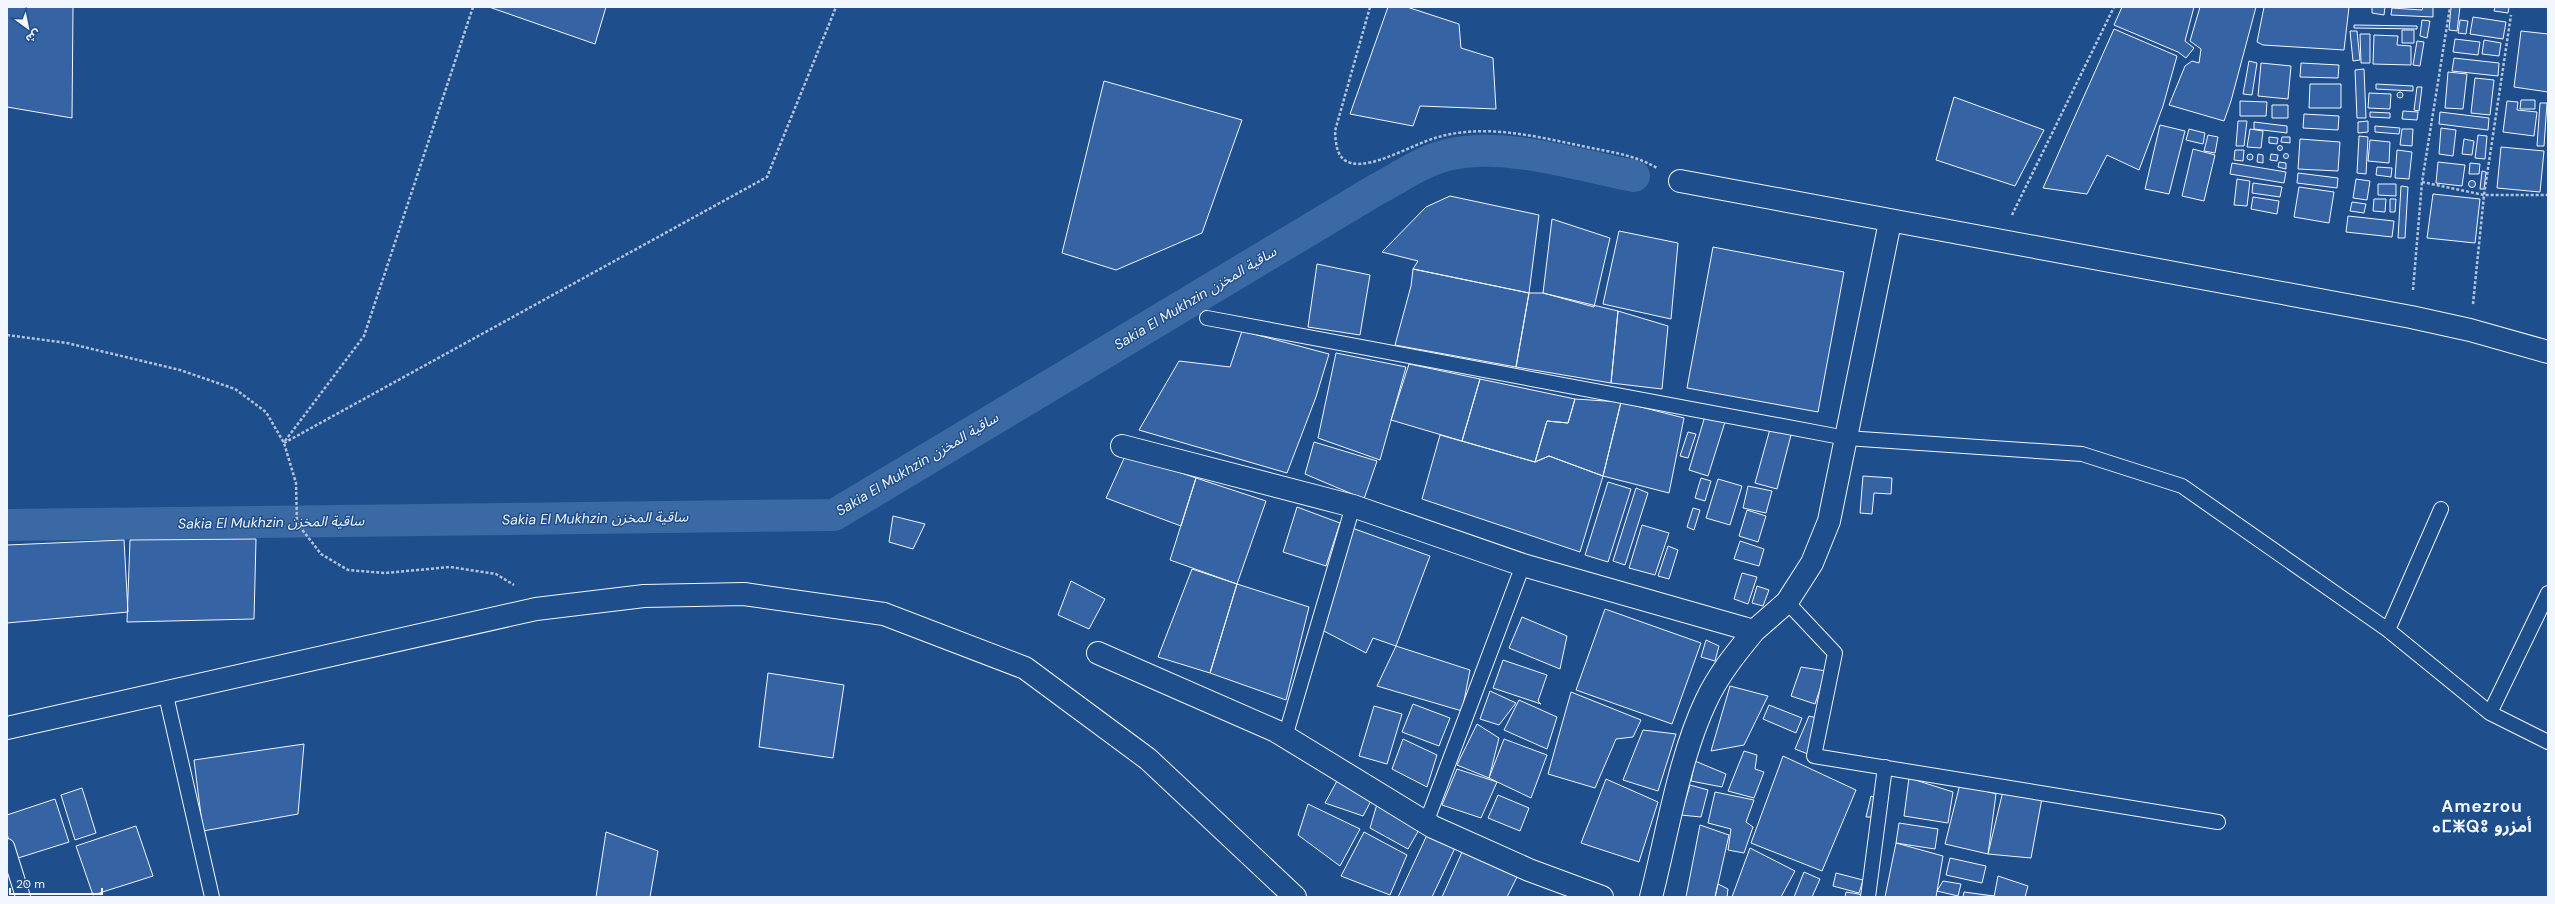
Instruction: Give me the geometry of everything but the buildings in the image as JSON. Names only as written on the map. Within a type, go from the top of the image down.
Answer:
[{"type":"street","points":[[1680,181],[1890,222],[1998,239],[2411,317],[2470,330],[2548,352]]},
{"type":"street","points":[[1652,897],[1691,738],[1706,700],[1726,665],[1754,631],[1787,602],[1812,563],[1829,521],[1890,222]]},
{"type":"street","points":[[1122,446],[1353,506],[1523,565],[1754,631]]},
{"type":"street","points":[[7,728],[165,691],[536,609],[644,596],[744,594],[884,614],[1025,668],[1148,759],[1295,897]]},
{"type":"street","points":[[1098,653],[1233,711],[1285,737],[1426,823],[1529,870],[1602,897]]},
{"type":"lane","points":[[1207,318],[1846,438],[2082,454],[2182,486],[2388,630],[2490,713],[2548,742]]},
{"type":"lane","points":[[1285,737],[1353,506]]},
{"type":"lane","points":[[2388,630],[2441,510]]},
{"type":"lane","points":[[1426,823],[1523,565]]},
{"type":"lane","points":[[2490,713],[2548,593]]},
{"type":"lane","points":[[1787,602],[1835,653],[1814,756],[2218,822]]},
{"type":"lane","points":[[165,691],[212,897]]},
{"type":"lane","points":[[1868,897],[1884,767]]},
{"type":"lane","points":[[7,846],[23,897]]},
{"type":"path","points":[[284,443],[364,336],[472,7]]},
{"type":"path","points":[[284,443],[767,177],[836,7]]},
{"type":"path","points":[[1370,7],[1335,131],[1336,149],[1342,157],[1351,163],[1364,164],[1436,137],[1480,132],[1518,133],[1638,158],[1680,181]]},
{"type":"path","points":[[1998,239],[2023,194],[2114,7]]},
{"type":"path","points":[[2411,317],[2422,182],[2450,7]]},
{"type":"path","points":[[2470,330],[2484,196],[2511,15]]},
{"type":"path","points":[[2422,182],[2484,196],[2548,195]]},
{"type":"path","points":[[7,335],[67,343],[173,368],[234,389],[266,412],[284,443],[296,483],[297,523],[321,554],[348,570],[385,573],[450,566],[496,574],[521,590],[536,609]]},
{"type":"waterway","name":"Sakia El Mukhzin ساقية المخزن","points":[[7,525],[834,515],[1374,191],[1428,161],[1447,155],[1469,151],[1492,151],[1540,156],[1634,176]]},
{"type":"district","name":"Amezrou ⴰⵎⵥⵕⵓ أمزرو","points":[[2482,816]]}]
